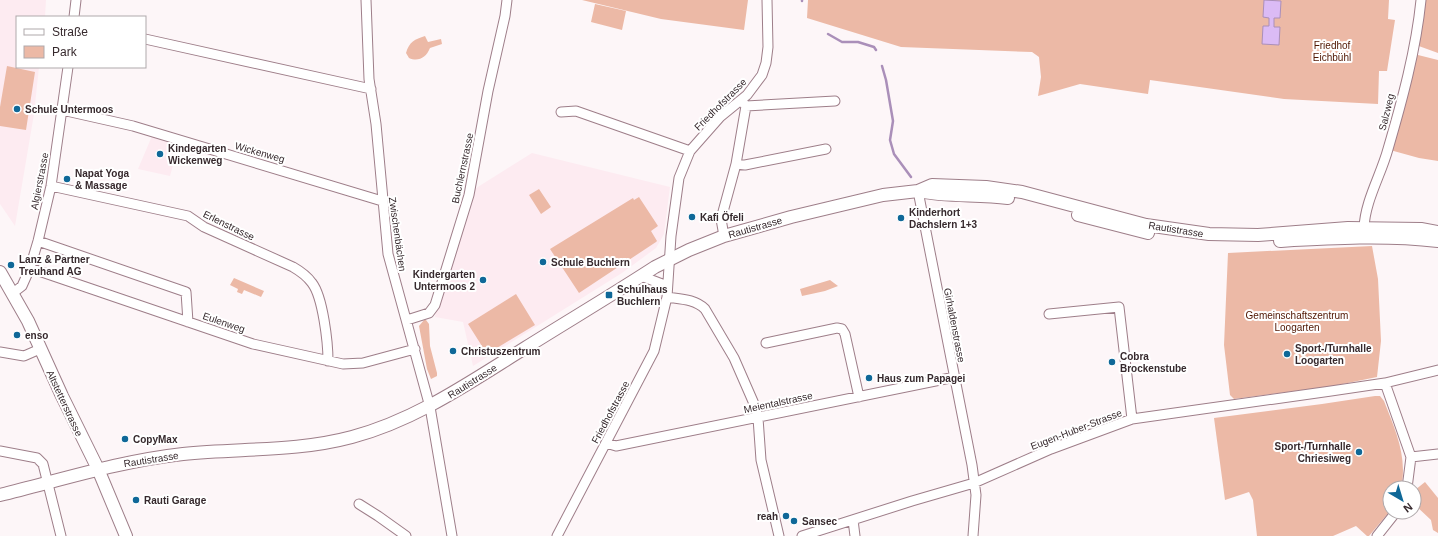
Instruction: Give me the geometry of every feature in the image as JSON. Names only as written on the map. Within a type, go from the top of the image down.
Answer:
[{"type":"street","points":[[74,16],[76,0]]},
{"type":"street","name":"Zwischenbächen","points":[[366,0],[367,51],[390,267],[407,320],[430,407],[452,536]]},
{"type":"street","name":"Buchlernstrasse","points":[[407,320],[429,314],[435,305],[469,195],[488,91],[505,16],[507,0]]},
{"type":"street","name":"Friedhofstrasse","points":[[557,536],[654,351],[667,294],[679,178],[690,151],[715,122],[743,103],[762,75],[766,63],[768,47],[767,0]]},
{"type":"street","name":"Salzweg","points":[[1364,232],[1366,213],[1388,150],[1413,49],[1421,0]]},
{"type":"street","points":[[146,39],[371,89]]},
{"type":"street","name":"Algierstrasse","points":[[13,293],[22,286],[30,268],[38,241],[51,186],[68,68]]},
{"type":"street","points":[[724,236],[721,220],[736,164],[743,103],[835,101]]},
{"type":"street","name":"Wickenweg","points":[[62,110],[133,126],[382,201]]},
{"type":"street","points":[[561,112],[576,111],[690,151]]},
{"type":"street","points":[[736,164],[745,165],[826,148]]},
{"type":"street","name":"Rautistrasse","points":[[0,495],[49,483],[98,468],[185,454],[278,450],[332,442],[368,432],[430,407],[670,259],[724,236],[791,217],[883,195],[918,190],[932,185],[986,187],[1022,192],[1146,225],[1209,234],[1243,235],[1421,229],[1438,232]]},
{"type":"street","name":"Erlenstrasse","points":[[51,186],[188,216],[204,227],[293,266],[304,274],[313,284],[318,294],[328,349],[328,361]]},
{"type":"street","name":"Girhaldenstrasse","points":[[918,190],[955,377],[976,495],[973,536]]},
{"type":"street","name":"Rautistrasse","points":[[1364,232],[1438,241]]},
{"type":"street","points":[[38,241],[186,292],[188,322]]},
{"type":"street","name":"Eulenweg","points":[[30,268],[253,344],[342,364],[363,363],[415,349]]},
{"type":"street","name":"Altstetterstrasse","points":[[0,272],[13,293],[98,468],[126,536]]},
{"type":"street","points":[[641,276],[662,284],[667,294],[700,304],[705,309],[746,383],[758,418],[761,460],[779,536]]},
{"type":"street","points":[[1049,314],[1119,307],[1132,419]]},
{"type":"street","points":[[766,343],[837,328],[842,329],[845,334],[859,397]]},
{"type":"street","points":[[0,352],[24,356],[40,349]]},
{"type":"street","name":"Eugen-Huber-Strasse","points":[[802,536],[974,483],[1051,449],[1132,419],[1385,383],[1438,370]]},
{"type":"street","name":"Meientalstrasse","points":[[606,443],[616,446],[955,377]]},
{"type":"street","points":[[1385,383],[1411,457],[1408,480]]},
{"type":"street","points":[[0,451],[40,461],[43,464],[49,483],[61,536]]},
{"type":"street","points":[[1411,457],[1438,454]]},
{"type":"street","points":[[359,504],[406,536]]},
{"type":"street","points":[[853,520],[855,536]]},
{"type":"street","points":[[1377,536],[1390,520]]},
{"type":"shaded area","name":"Schule Untermoos","points":[[0,0],[46,0],[45,16],[16,16],[16,68],[39,68],[34,114],[15,226],[0,204]]},
{"type":"shaded area","points":[[1264,0],[1281,1],[1280,18],[1274,18],[1274,27],[1280,27],[1279,45],[1262,44],[1263,26],[1269,26],[1269,18],[1263,17]]},
{"type":"shaded area","name":"Kindegarten Wickenweg","points":[[152,136],[179,144],[170,176],[138,169]]},
{"type":"shaded area","name":"Schule Buchlern","points":[[532,153],[670,187],[664,234],[656,248],[622,273],[473,366],[463,322],[435,317],[436,309],[473,190]]},
{"type":"green space","points":[[582,0],[748,0],[744,30],[661,19]]},
{"type":"green space","name":"Friedhof Eichbühl","points":[[808,0],[1389,0],[1388,19],[1395,20],[1387,71],[1379,71],[1378,104],[1284,99],[1150,80],[1148,94],[1080,84],[1038,96],[1041,77],[1039,57],[1032,52],[901,47],[807,18]]},
{"type":"green space","points":[[1424,0],[1438,0],[1438,53],[1416,45]]},
{"type":"green space","points":[[595,4],[626,11],[622,30],[591,22]]},
{"type":"green space","points":[[425,36],[428,42],[441,39],[442,44],[430,48],[424,57],[416,60],[409,58],[406,53],[409,46],[415,40]]},
{"type":"green space","points":[[1414,54],[1438,60],[1438,161],[1419,158],[1390,150]]},
{"type":"green space","points":[[7,66],[35,72],[26,130],[0,126],[0,107]]},
{"type":"green space","points":[[539,189],[551,207],[541,214],[529,195]]},
{"type":"green space","points":[[639,197],[658,226],[651,231],[657,241],[579,293],[550,249],[633,198],[634,200]]},
{"type":"green space","name":"Gemeinschaftszentrum Loogarten","points":[[1372,246],[1378,279],[1381,341],[1377,377],[1333,386],[1234,399],[1230,395],[1224,345],[1228,253]]},
{"type":"green space","points":[[234,278],[264,291],[261,297],[244,290],[242,294],[237,292],[238,289],[230,285]]},
{"type":"green space","points":[[830,280],[838,286],[825,291],[802,296],[800,289]]},
{"type":"green space","points":[[516,294],[535,325],[487,354],[468,324]]},
{"type":"green space","points":[[424,320],[426,320],[429,324],[430,346],[437,373],[437,376],[431,379],[427,369],[419,326]]},
{"type":"green space","points":[[1380,396],[1384,401],[1402,454],[1402,480],[1382,480],[1382,520],[1369,536],[1367,536],[1356,526],[1333,536],[1257,536],[1253,500],[1249,492],[1225,500],[1214,418]]},
{"type":"green space","points":[[1425,482],[1438,498],[1438,533],[1433,530],[1431,520],[1422,512],[1422,484]]},
{"type":"waterway","points":[[828,34],[842,42],[858,42],[874,47],[876,50]]},
{"type":"waterway","points":[[882,66],[893,121],[890,140],[894,154],[911,177]]},
{"type":"place","name":"Schule Untermoos","points":[[17,109]]},
{"type":"place","name":"Kindegarten Wickenweg","points":[[160,154]]},
{"type":"place","name":"Napat Yoga & Massage","points":[[67,179]]},
{"type":"place","name":"Kafi Öfeli","points":[[692,217]]},
{"type":"place","name":"Kinderhort Dachslern 1+3","points":[[901,218]]},
{"type":"place","name":"Schule Buchlern","points":[[543,262]]},
{"type":"place","name":"Lanz & Partner Treuhand AG","points":[[11,265]]},
{"type":"place","name":"Kindergarten Untermoos 2","points":[[483,280]]},
{"type":"place","name":"Schulhaus Buchlern","points":[[609,295]]},
{"type":"place","name":"enso","points":[[17,335]]},
{"type":"place","name":"Christuszentrum","points":[[453,351]]},
{"type":"place","name":"Sport-/Turnhalle Loogarten","points":[[1287,354]]},
{"type":"place","name":"Cobra Brockenstube","points":[[1112,362]]},
{"type":"place","name":"Haus zum Papagei","points":[[869,378]]},
{"type":"place","name":"CopyMax","points":[[125,439]]},
{"type":"place","name":"Sport-/Turnhalle Chriesiweg","points":[[1359,452]]},
{"type":"place","name":"Rauti Garage","points":[[136,500]]},
{"type":"place","name":"reah","points":[[786,516]]},
{"type":"place","name":"Sansec","points":[[794,521]]}]
